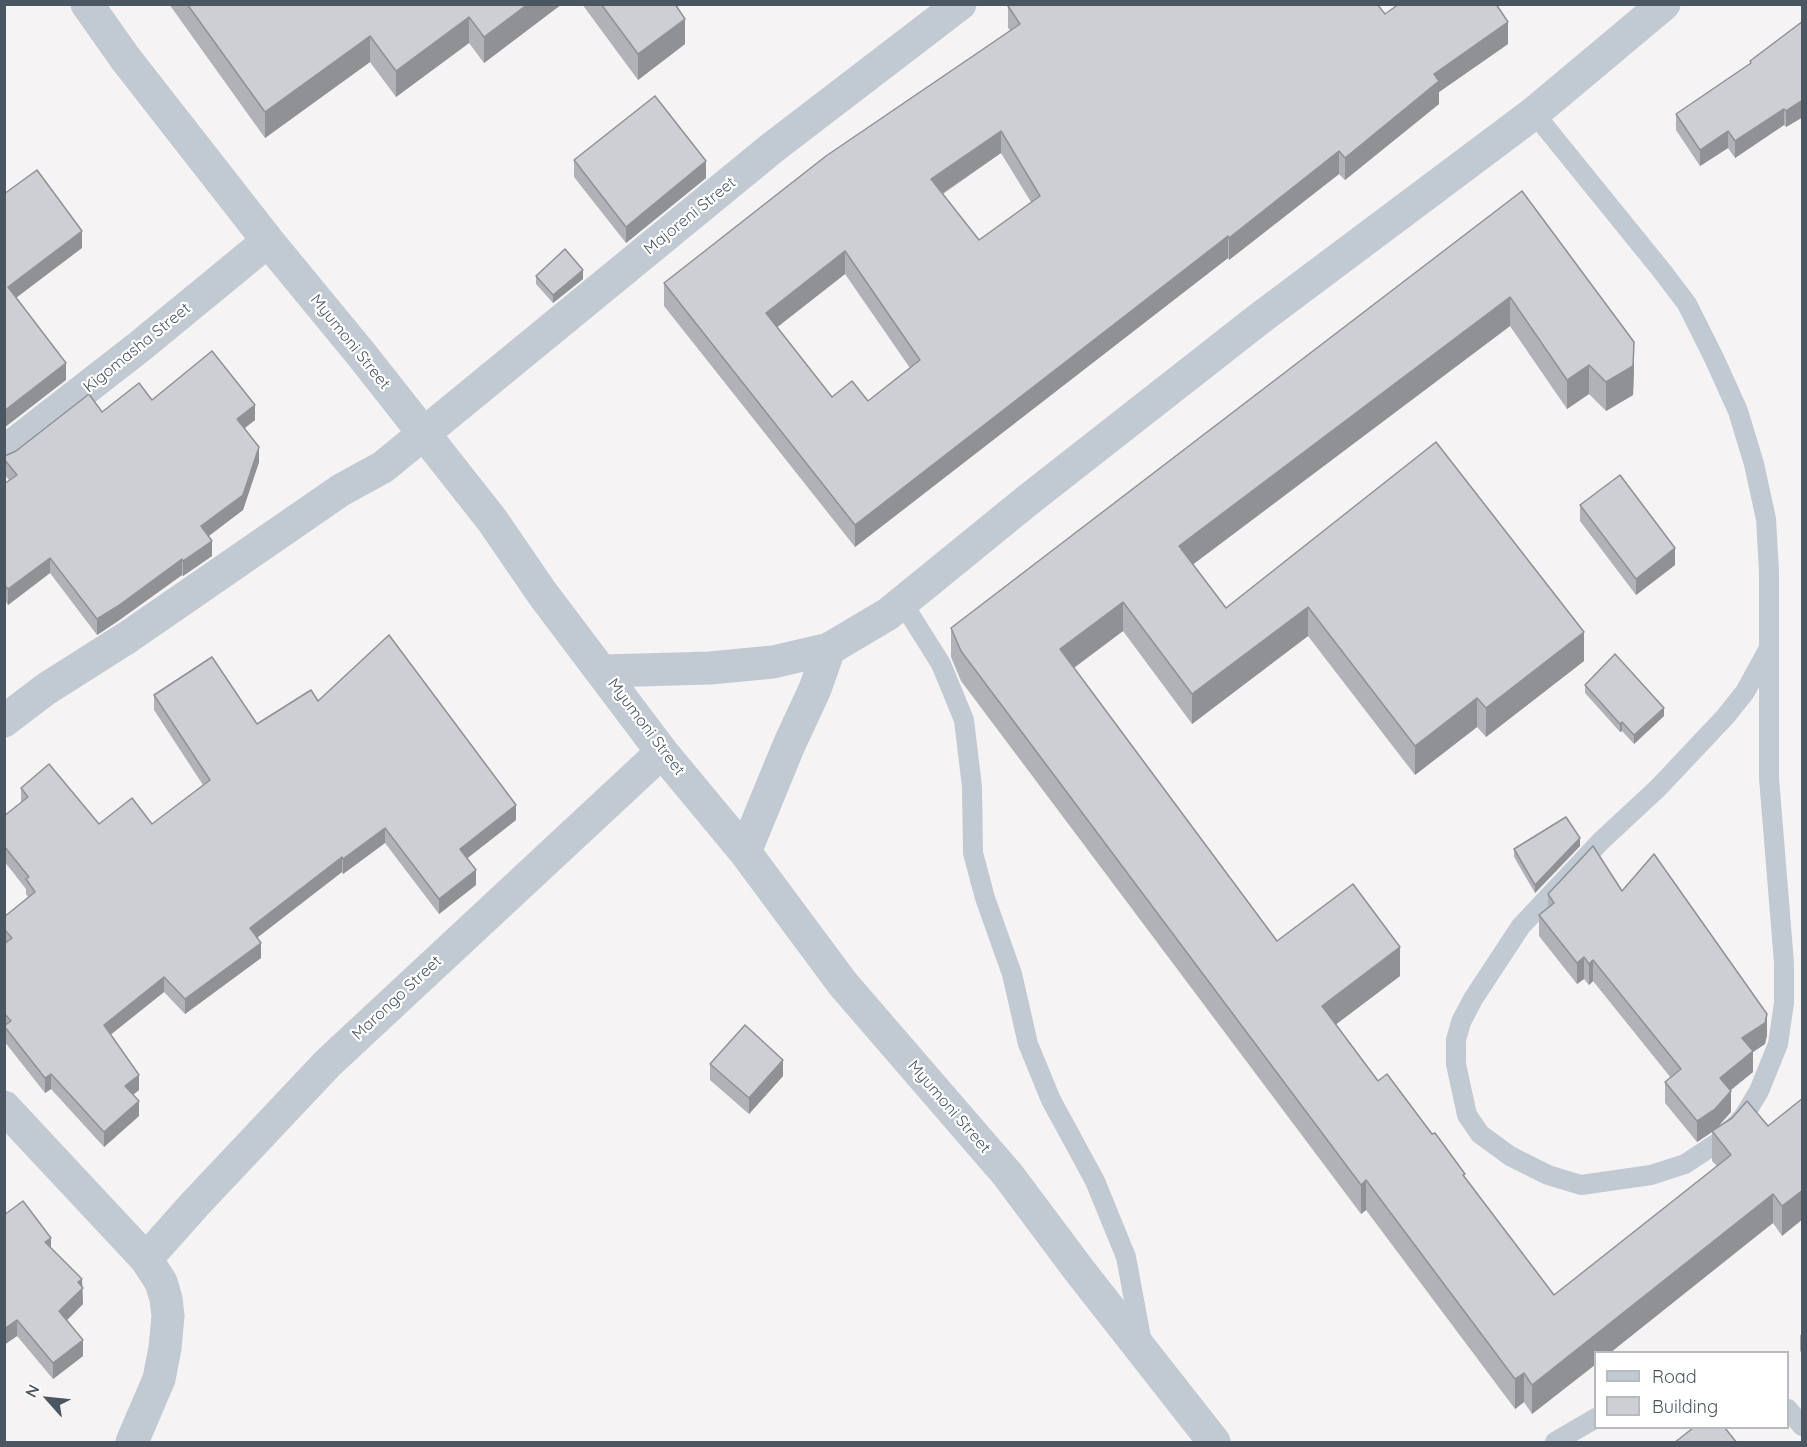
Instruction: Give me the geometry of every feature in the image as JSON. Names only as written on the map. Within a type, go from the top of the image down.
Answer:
[{"type":"street","name":"Myumoni Street","points":[[87,4],[268,241],[492,520],[542,593],[663,752],[745,852],[843,984],[1008,1175],[1214,1443]]},
{"type":"street","name":"Majoreni Street","points":[[4,721],[46,689],[128,637],[341,490],[383,467],[772,148],[960,4]]},
{"type":"street","points":[[603,671],[710,668],[773,662],[830,649],[888,614],[1249,326],[1534,112],[1664,4]]},
{"type":"street","name":"Kigomasha Street","points":[[4,452],[139,347],[268,241]]},
{"type":"street","points":[[745,852],[830,649]]},
{"type":"street","name":"Marongo Street","points":[[146,1259],[328,1063],[663,752]]},
{"type":"street","points":[[4,1107],[146,1259],[161,1282],[168,1316],[165,1348],[159,1379],[132,1443]]},
{"type":"lane","points":[[1534,112],[1687,304],[1733,400],[1754,464],[1766,519],[1769,571],[1768,778],[1784,963],[1784,1003],[1778,1044],[1759,1091],[1744,1116],[1723,1139],[1685,1164],[1651,1175],[1581,1185],[1548,1175],[1510,1156],[1480,1134],[1467,1115],[1455,1064],[1456,1040],[1461,1022],[1473,999],[1521,927],[1601,841],[1658,788],[1725,717],[1745,692],[1768,650]]},
{"type":"lane","points":[[903,602],[941,664],[964,720],[972,787],[973,854],[985,898],[1012,974],[1028,1044],[1051,1100],[1095,1181],[1126,1257],[1143,1352]]},
{"type":"lane","points":[[1789,1410],[1803,1426]]},
{"type":"lane","points":[[1555,1443],[1594,1419]]},
{"type":"building","points":[[187,4],[528,4],[484,37],[469,17],[396,71],[370,36],[265,112]]},
{"type":"building","points":[[601,4],[675,4],[685,19],[638,54]]},
{"type":"building","points":[[1010,4],[1377,4],[1385,14],[1399,4],[1496,4],[1508,22],[1434,74],[1439,81],[1345,158],[1339,151],[855,525],[664,283],[826,156],[1020,24],[1008,6]],"holes":[[[1001,131],[1040,196],[979,240],[931,179]],[[845,251],[920,360],[868,401],[852,381],[832,397],[766,313]]]},
{"type":"building","points":[[1803,21],[1803,100],[1786,111],[1784,109],[1735,141],[1728,131],[1700,150],[1676,114],[1751,63],[1750,61]]},
{"type":"building","points":[[655,96],[706,161],[626,227],[574,160]]},
{"type":"building","points":[[37,170],[82,231],[8,287],[66,363],[4,411],[4,194]]},
{"type":"building","points":[[1522,191],[1634,342],[1633,366],[1606,382],[1589,365],[1567,380],[1510,297],[1179,546],[1226,608],[1436,442],[1584,632],[1486,708],[1477,698],[1415,746],[1308,607],[1192,694],[1123,602],[1060,649],[1277,941],[1353,884],[1400,947],[1322,1006],[1378,1081],[1387,1074],[1432,1134],[1435,1133],[1465,1174],[1463,1175],[1554,1295],[1731,1155],[1712,1131],[1732,1118],[1747,1101],[1768,1126],[1803,1098],[1803,1190],[1782,1206],[1773,1194],[1532,1385],[1524,1373],[1515,1379],[1366,1180],[1361,1185],[961,651],[951,628]]},
{"type":"building","points":[[565,249],[583,270],[553,295],[536,276]]},
{"type":"building","points":[[212,351],[255,405],[237,419],[259,447],[243,495],[201,526],[212,541],[183,561],[182,559],[97,619],[50,558],[8,589],[4,588],[4,484],[17,475],[4,459],[4,455],[16,451],[89,394],[102,412],[139,383],[152,400]]},
{"type":"building","points":[[1620,475],[1675,548],[1636,579],[1580,505]]},
{"type":"building","points":[[389,635],[516,805],[460,849],[476,870],[439,899],[385,828],[343,859],[342,857],[250,928],[261,943],[185,999],[164,977],[104,1025],[139,1075],[125,1086],[139,1101],[104,1132],[51,1074],[45,1078],[4,1026],[11,1021],[4,1013],[4,944],[12,938],[4,929],[4,917],[35,892],[26,879],[29,877],[4,846],[4,816],[28,797],[21,788],[49,764],[99,824],[132,798],[152,824],[210,780],[154,695],[212,657],[257,724],[311,690],[318,701]]},
{"type":"building","points":[[1615,654],[1664,708],[1634,735],[1622,722],[1620,724],[1585,685]]},
{"type":"building","points":[[1566,817],[1580,838],[1535,885],[1514,849]]},
{"type":"building","points":[[1593,846],[1622,891],[1654,854],[1767,1014],[1765,1023],[1742,1038],[1753,1051],[1720,1078],[1731,1091],[1715,1109],[1697,1121],[1665,1082],[1681,1069],[1593,960],[1589,964],[1584,957],[1577,963],[1539,915],[1554,903],[1548,894]]},
{"type":"building","points":[[745,1025],[783,1060],[749,1098],[710,1064]]},
{"type":"building","points":[[23,1201],[51,1238],[45,1242],[82,1279],[78,1282],[83,1288],[59,1311],[83,1340],[53,1363],[17,1320],[4,1329],[4,1215]]},
{"type":"building","points":[[1692,1429],[1726,1429],[1737,1443],[1674,1443]]}]
